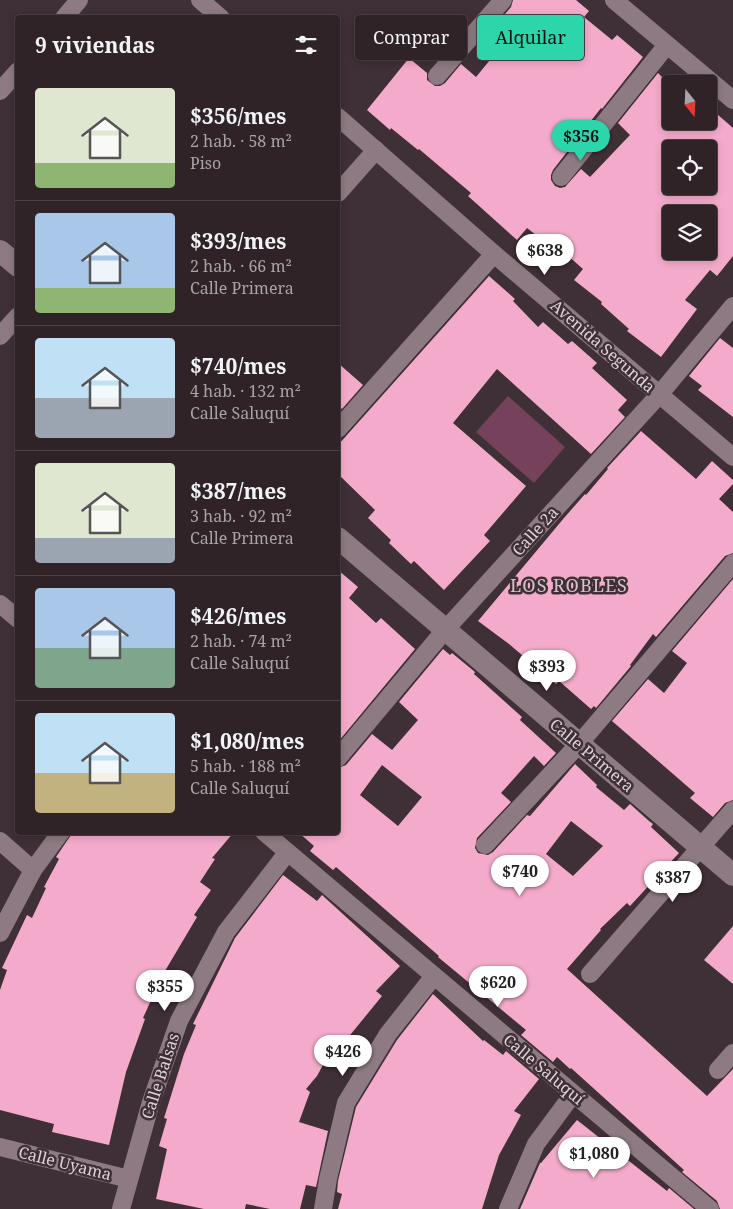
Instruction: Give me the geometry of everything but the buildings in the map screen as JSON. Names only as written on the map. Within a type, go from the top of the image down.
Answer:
[{"type":"street","points":[[66,15],[79,0]]},
{"type":"street","points":[[200,0],[218,15]]},
{"type":"street","points":[[437,76],[503,0]]},
{"type":"street","points":[[614,0],[733,100]]},
{"type":"street","points":[[560,177],[667,45]]},
{"type":"street","points":[[0,91],[15,74]]},
{"type":"street","name":"Avenida Segunda","points":[[340,119],[494,254],[733,456]]},
{"type":"street","points":[[340,191],[376,150]]},
{"type":"street","points":[[0,251],[15,264]]},
{"type":"street","points":[[340,427],[494,254]]},
{"type":"street","name":"Calle 2a","points":[[340,756],[445,630],[659,395],[733,306]]},
{"type":"street","points":[[0,336],[15,319]]},
{"type":"street","name":"Calle Primera","points":[[340,540],[733,875]]},
{"type":"street","points":[[484,845],[579,744],[733,564]]},
{"type":"street","points":[[0,604],[15,616]]},
{"type":"street","points":[[590,974],[733,810]]},
{"type":"street","points":[[0,933],[33,870],[59,835]]},
{"type":"street","name":"Calle Saluquí","points":[[267,835],[710,1209]]},
{"type":"street","points":[[0,840],[33,870]]},
{"type":"street","name":"Calle Balsas","points":[[121,1209],[150,1102],[179,1020],[226,932],[287,853]]},
{"type":"street","points":[[324,1209],[328,1178],[346,1104],[388,1034],[434,976]]},
{"type":"street","points":[[718,1070],[733,1054]]},
{"type":"street","points":[[508,1209],[536,1144],[573,1094]]},
{"type":"street","name":"Calle Uyama","points":[[0,1147],[129,1179]]},
{"type":"shaded area","points":[[508,396],[565,447],[534,483],[476,432]]},
{"type":"district","name":"LOS ROBLES","points":[[569,585]]}]
